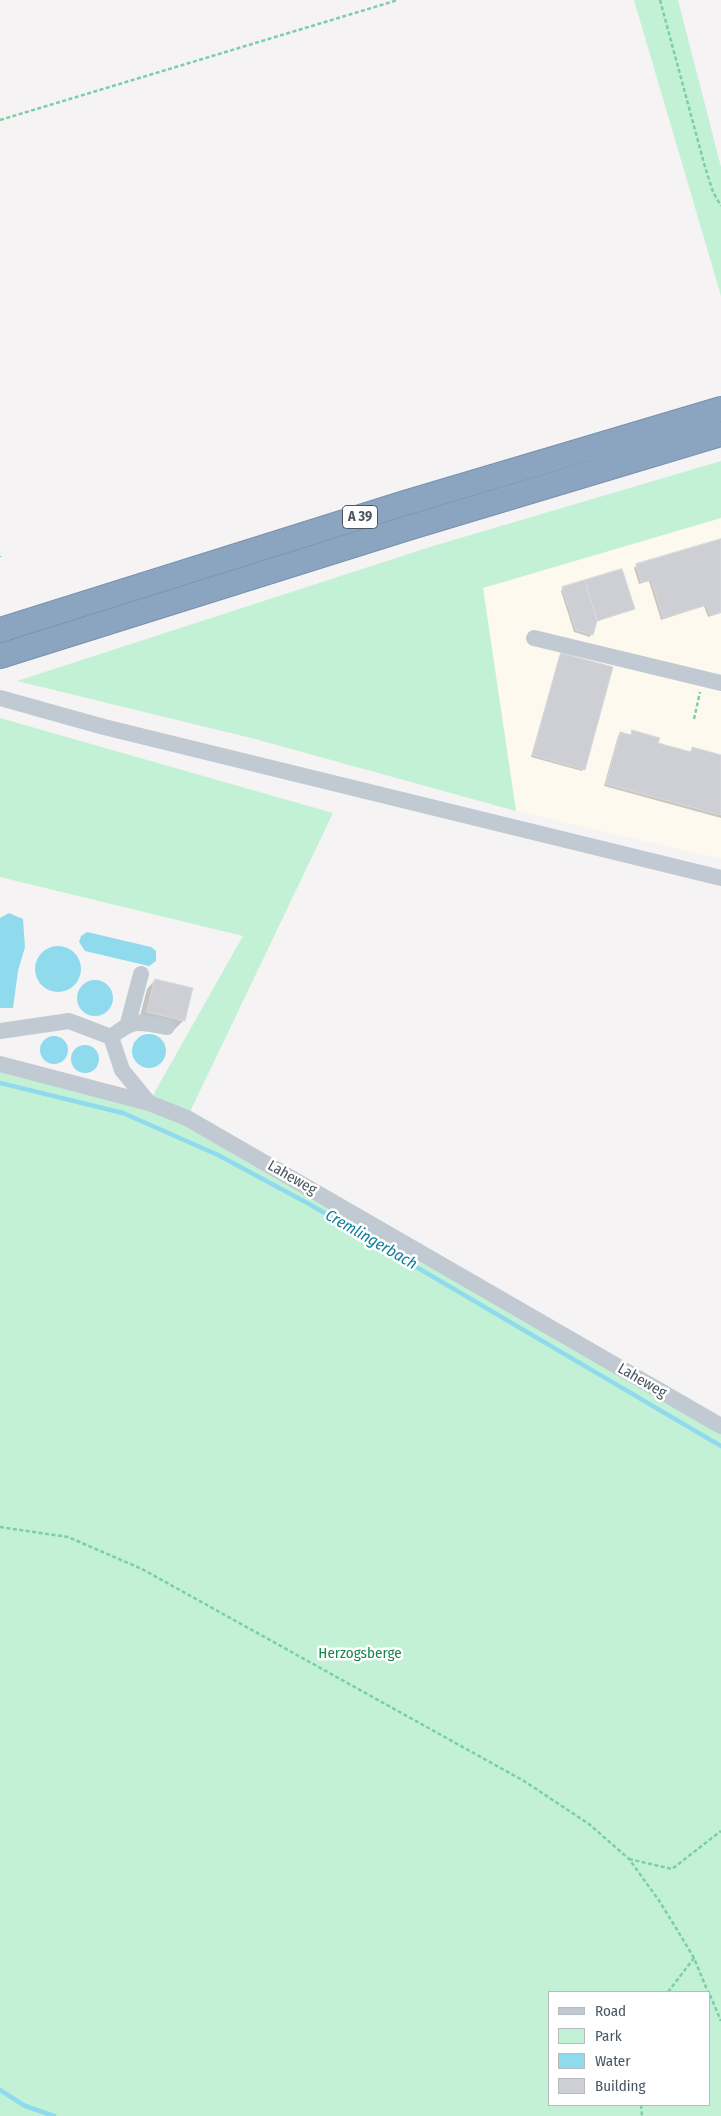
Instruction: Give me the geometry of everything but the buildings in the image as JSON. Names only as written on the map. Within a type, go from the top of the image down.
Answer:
[{"type":"highway","name":"A 39","points":[[0,630],[405,503],[721,409]]},
{"type":"highway","name":"A 39","points":[[0,656],[411,527],[721,434]]},
{"type":"street","points":[[534,638],[721,683]]},
{"type":"street","points":[[0,698],[104,727],[721,878]]},
{"type":"street","points":[[110,1037],[128,1023],[141,974]]},
{"type":"street","points":[[0,1031],[69,1021],[110,1037],[122,1070],[149,1102]]},
{"type":"street","points":[[128,1023],[143,1023],[167,1027]]},
{"type":"street","name":"Laheweg","points":[[0,1064],[149,1102],[187,1118],[721,1426]]},
{"type":"path","points":[[0,120],[398,0]]},
{"type":"path","points":[[660,0],[705,168],[713,192],[721,206]]},
{"type":"path","points":[[694,719],[704,679]]},
{"type":"path","points":[[0,1527],[68,1537],[142,1569],[524,1781],[589,1824],[630,1860],[658,1898],[694,1958],[708,1991]]},
{"type":"path","points":[[630,1860],[672,1869],[721,1830]]},
{"type":"path","points":[[669,1991],[694,1958]]},
{"type":"path","points":[[711,1999],[721,2022]]},
{"type":"shaded area","points":[[721,518],[721,859],[516,811],[483,588]]},
{"type":"green space","points":[[634,0],[678,0],[721,167],[721,296]]},
{"type":"green space","points":[[721,461],[721,518],[483,588],[516,811],[255,739],[17,681],[430,547]]},
{"type":"green space","name":"Herzogsberge","points":[[0,718],[333,813],[187,1118],[721,1433],[721,2116],[0,2116],[0,1064],[149,1102],[243,936],[0,877]]},
{"type":"water","points":[[9,913],[23,919],[25,947],[18,971],[13,1008],[0,1008],[0,918]]},
{"type":"water","points":[[87,932],[151,947],[156,951],[156,961],[149,966],[85,951],[79,942],[81,936]]},
{"type":"water","points":[[58,946],[71,950],[77,956],[81,969],[77,982],[71,988],[58,992],[45,988],[39,982],[35,969],[39,956],[45,950]]},
{"type":"water","points":[[95,980],[108,985],[113,998],[108,1011],[95,1016],[82,1011],[77,998],[82,985]]},
{"type":"water","points":[[149,1034],[156,1035],[161,1039],[165,1044],[165,1058],[161,1063],[156,1067],[149,1068],[142,1067],[137,1063],[133,1058],[132,1051],[133,1044],[137,1039],[142,1035]]},
{"type":"water","points":[[54,1036],[64,1040],[68,1050],[64,1060],[54,1064],[44,1060],[40,1050],[44,1040]]},
{"type":"water","points":[[85,1045],[95,1049],[99,1059],[95,1069],[85,1073],[75,1069],[71,1059],[75,1049]]},
{"type":"waterway","name":"Cremlingerbach","points":[[0,1083],[123,1113],[218,1155],[311,1205],[721,1446]]},
{"type":"waterway","points":[[0,2090],[25,2106],[54,2116]]}]
